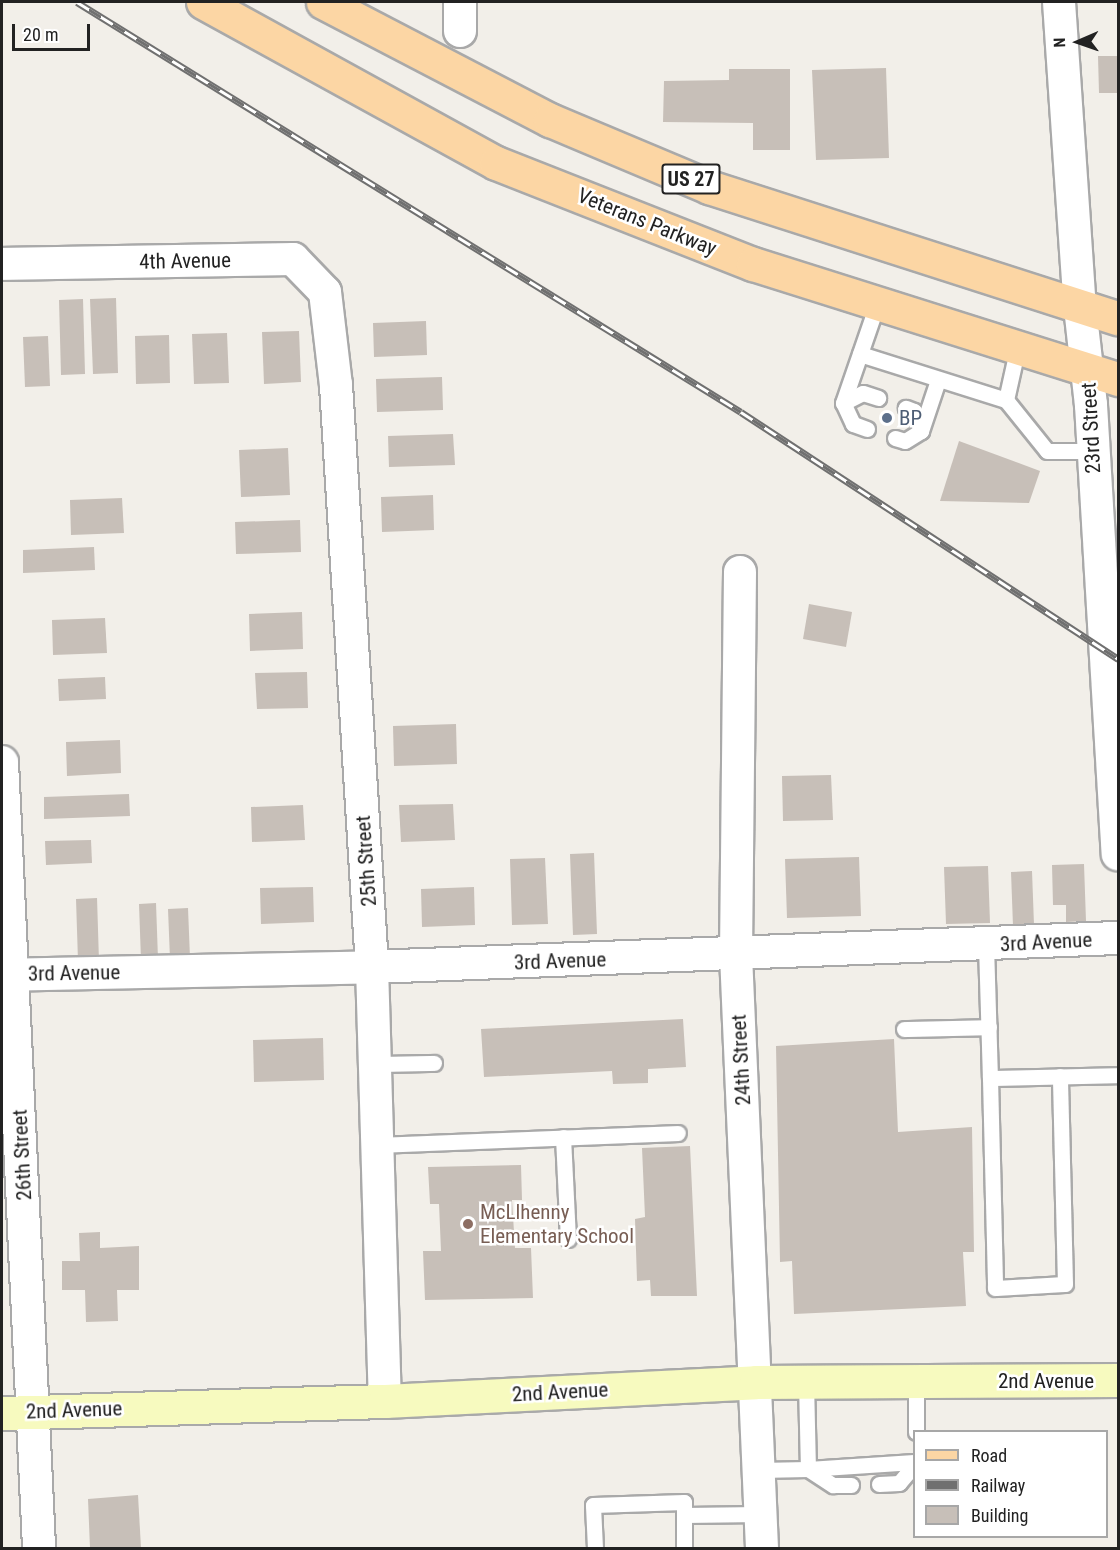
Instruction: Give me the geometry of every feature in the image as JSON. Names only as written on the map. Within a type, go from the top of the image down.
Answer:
[{"type":"main road","name":"Veterans Parkway","points":[[202,2],[496,163],[753,264],[1119,379]]},
{"type":"main road","name":"US 27","points":[[323,2],[550,120],[709,187],[1119,318]]},
{"type":"main road","name":"2nd Avenue","points":[[2,1413],[385,1401],[756,1382],[1119,1380]]},
{"type":"street","name":"23rd Street","points":[[1059,2],[1080,307],[1088,369],[1119,854]]},
{"type":"street","name":"4th Avenue","points":[[2,264],[293,259],[325,292],[329,322]]},
{"type":"street","name":"25th Street","points":[[329,322],[336,386],[372,967],[385,1401]]},
{"type":"street","name":"24th Street","points":[[740,572],[736,955],[762,1548]]},
{"type":"street","name":"26th Street","points":[[2,762],[8,975],[34,1411],[39,1548]]},
{"type":"street","name":"3rd Avenue","points":[[8,975],[372,967],[736,955],[1119,938]]},
{"type":"lane","points":[[867,429],[853,424],[843,403],[877,304]]},
{"type":"lane","points":[[1005,400],[1018,346]]},
{"type":"lane","points":[[860,354],[1005,400],[1047,451],[1092,451]]},
{"type":"lane","points":[[895,438],[904,441],[921,431],[938,380]]},
{"type":"lane","points":[[843,403],[863,393],[878,398]]},
{"type":"lane","points":[[906,408],[914,411],[921,431]]},
{"type":"lane","points":[[986,945],[995,1288],[1065,1284],[1060,1076]]},
{"type":"lane","points":[[904,1029],[989,1027]]},
{"type":"lane","points":[[375,1065],[434,1063]]},
{"type":"lane","points":[[990,1078],[1119,1076]]},
{"type":"lane","points":[[378,1145],[678,1133]]},
{"type":"lane","points":[[563,1137],[568,1239]]},
{"type":"lane","points":[[916,1381],[916,1430]]},
{"type":"lane","points":[[806,1382],[808,1469]]},
{"type":"lane","points":[[759,1470],[913,1464]]},
{"type":"lane","points":[[879,1484],[899,1483],[913,1466]]},
{"type":"lane","points":[[808,1469],[833,1485],[851,1485]]},
{"type":"lane","points":[[595,1548],[593,1505],[684,1502],[684,1548]]},
{"type":"lane","points":[[684,1515],[760,1514]]},
{"type":"building","points":[[1098,56],[1118,56],[1118,93],[1099,93]]},
{"type":"building","points":[[886,68],[889,158],[816,160],[812,70]]},
{"type":"building","points":[[729,69],[790,69],[790,150],[753,150],[753,123],[663,122],[664,81],[729,80]]},
{"type":"building","points":[[116,298],[118,373],[93,374],[90,299]]},
{"type":"building","points":[[83,299],[85,374],[61,375],[59,300]]},
{"type":"building","points":[[426,321],[427,355],[374,357],[373,323]]},
{"type":"building","points":[[299,331],[301,382],[264,384],[262,332]]},
{"type":"building","points":[[227,333],[229,383],[194,384],[192,334]]},
{"type":"building","points":[[169,335],[170,383],[136,384],[135,336]]},
{"type":"building","points":[[48,336],[50,386],[25,387],[23,337]]},
{"type":"building","points":[[442,377],[443,410],[377,412],[376,379]]},
{"type":"building","points":[[453,434],[455,465],[389,467],[388,436]]},
{"type":"building","points":[[959,441],[1040,471],[1029,503],[940,501]]},
{"type":"building","points":[[288,448],[290,495],[241,497],[239,450]]},
{"type":"building","points":[[433,495],[434,530],[382,532],[381,497]]},
{"type":"building","points":[[122,498],[124,533],[71,535],[70,500]]},
{"type":"building","points":[[300,520],[301,552],[236,554],[235,522]]},
{"type":"building","points":[[94,547],[95,570],[23,573],[23,550]]},
{"type":"building","points":[[809,604],[852,612],[846,647],[803,639]]},
{"type":"building","points":[[302,612],[303,649],[250,651],[249,614]]},
{"type":"building","points":[[105,618],[107,653],[53,655],[52,620]]},
{"type":"building","points":[[307,672],[308,708],[257,709],[255,673]]},
{"type":"building","points":[[105,677],[106,699],[59,701],[58,679]]},
{"type":"building","points":[[456,724],[457,764],[394,766],[393,726]]},
{"type":"building","points":[[120,740],[121,773],[67,776],[66,742]]},
{"type":"building","points":[[831,775],[833,820],[783,821],[782,776]]},
{"type":"building","points":[[129,794],[130,816],[44,819],[44,797]]},
{"type":"building","points":[[453,804],[455,840],[401,842],[399,805]]},
{"type":"building","points":[[303,805],[305,840],[252,842],[251,807]]},
{"type":"building","points":[[91,840],[92,863],[46,865],[45,841]]},
{"type":"building","points":[[594,853],[597,934],[573,935],[570,854]]},
{"type":"building","points":[[859,857],[861,916],[787,918],[785,859]]},
{"type":"building","points":[[545,858],[548,924],[512,925],[510,859]]},
{"type":"building","points":[[1084,864],[1086,921],[1066,922],[1066,905],[1053,905],[1052,865]]},
{"type":"building","points":[[988,866],[990,923],[946,924],[944,867]]},
{"type":"building","points":[[1032,871],[1034,925],[1013,926],[1011,872]]},
{"type":"building","points":[[313,887],[314,922],[261,924],[260,888]]},
{"type":"building","points":[[474,887],[475,925],[422,927],[421,889]]},
{"type":"building","points":[[97,898],[99,961],[78,961],[76,899]]},
{"type":"building","points":[[156,903],[158,959],[141,960],[139,904]]},
{"type":"building","points":[[188,908],[190,958],[170,959],[168,909]]},
{"type":"building","points":[[683,1019],[686,1067],[648,1069],[648,1083],[613,1084],[612,1071],[484,1077],[481,1029]]},
{"type":"building","points":[[323,1038],[324,1080],[254,1082],[253,1040]]},
{"type":"building","points":[[894,1039],[898,1132],[972,1127],[974,1252],[963,1252],[966,1306],[794,1314],[792,1261],[780,1262],[776,1046]]},
{"type":"building","points":[[690,1146],[697,1296],[651,1296],[650,1280],[637,1281],[635,1219],[645,1217],[642,1148]]},
{"type":"building","points":[[521,1165],[522,1200],[512,1200],[515,1248],[531,1248],[533,1298],[425,1300],[423,1251],[441,1251],[439,1204],[430,1204],[428,1167]]},
{"type":"building","points":[[100,1232],[100,1248],[139,1246],[139,1290],[117,1290],[118,1321],[86,1322],[85,1290],[62,1290],[62,1261],[80,1261],[79,1233]]},
{"type":"building","points":[[138,1495],[141,1548],[90,1548],[88,1499]]},
{"type":"railway","points":[[77,2],[741,412],[1118,659]]},
{"type":"place","name":"BP","points":[[887,418]]},
{"type":"place","name":"McLlhenny Elementary School","points":[[468,1224]]}]
